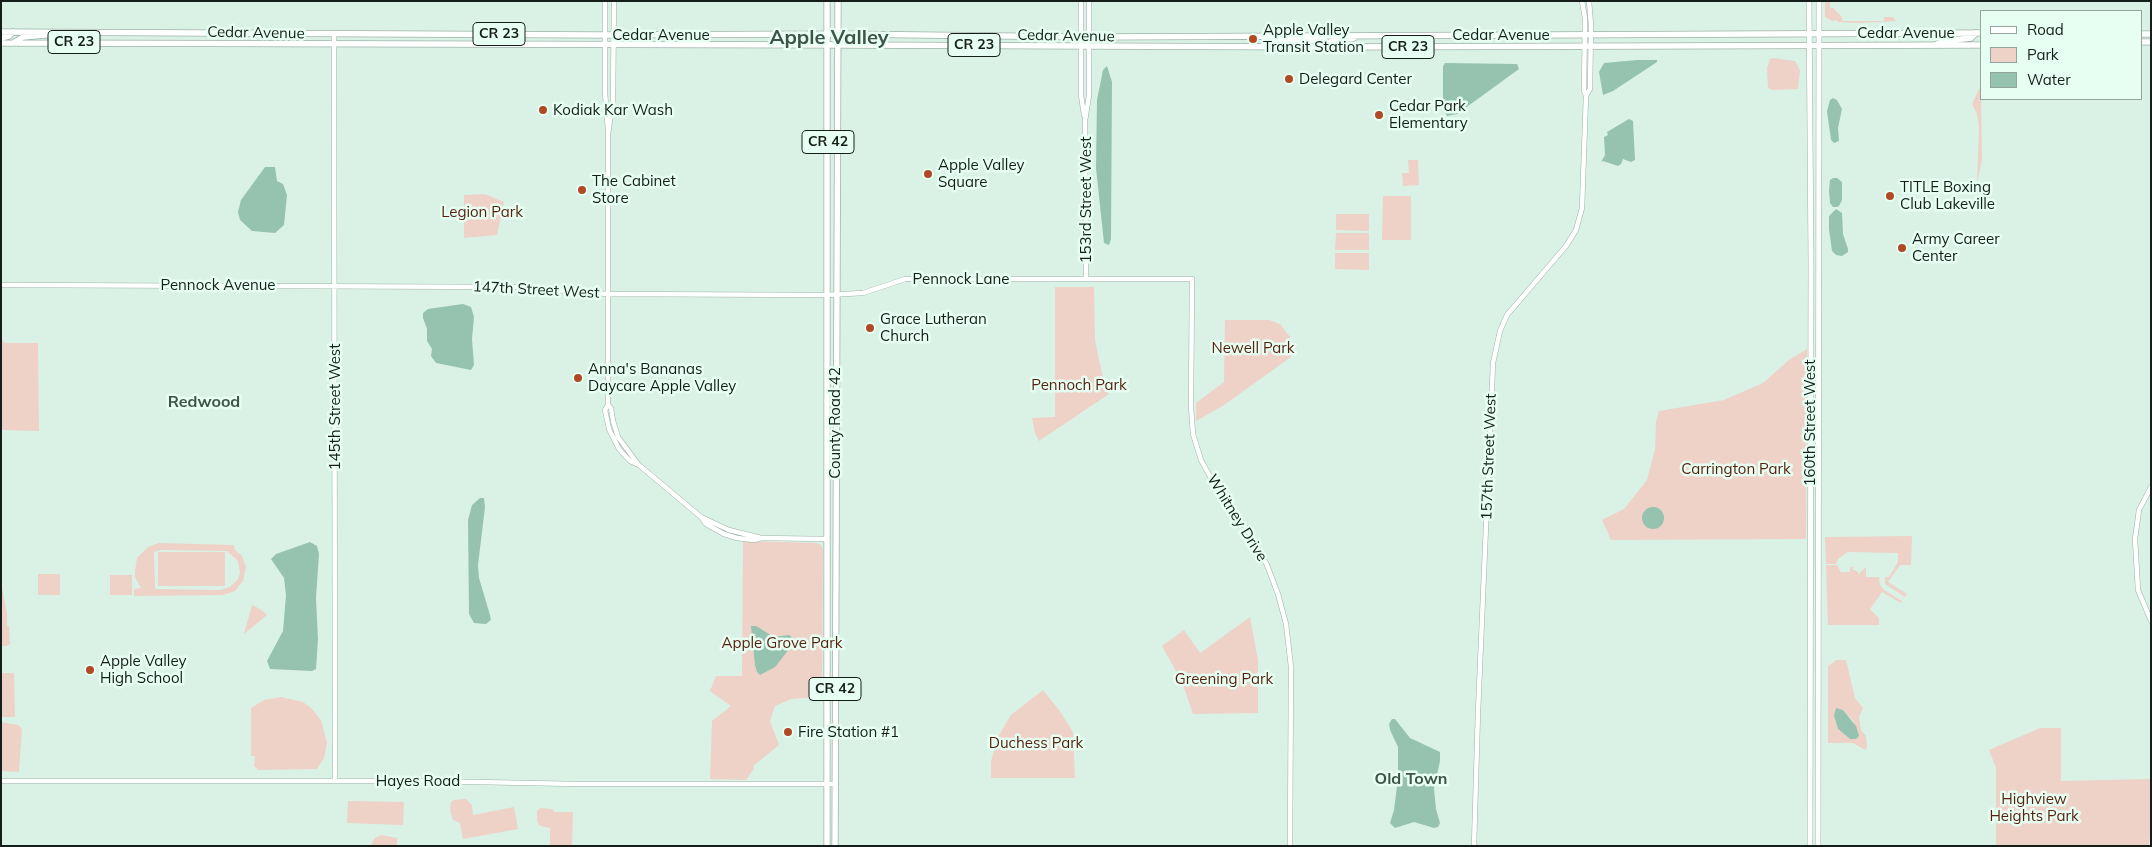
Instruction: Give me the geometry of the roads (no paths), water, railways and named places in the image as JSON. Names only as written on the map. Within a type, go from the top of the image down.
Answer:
[{"type":"main road","name":"County Road 42","points":[[827,1],[827,846]]},
{"type":"main road","name":"County Road 42","points":[[835,846],[838,1]]},
{"type":"main road","name":"160th Street West","points":[[1809,1],[1811,262],[1810,846]]},
{"type":"main road","name":"160th Street West","points":[[1818,846],[1819,1]]},
{"type":"main road","name":"Cedar Avenue","points":[[1,32],[604,35],[838,34],[1089,37],[1978,33]]},
{"type":"main road","points":[[1,38],[9,36],[13,32]]},
{"type":"main road","points":[[13,43],[23,37],[44,37],[71,32]]},
{"type":"main road","points":[[1933,45],[1944,41],[1971,38],[1978,33]]},
{"type":"main road","points":[[1268,46],[1275,42],[1321,40],[1326,35]]},
{"type":"main road","points":[[1325,47],[1330,42],[1374,35]]},
{"type":"main road","name":"Cedar Avenue","points":[[1,43],[1081,44],[1325,47],[1978,45]]},
{"type":"street","name":"147th Street West","points":[[605,1],[605,112],[608,134],[608,404],[606,418],[613,439],[630,460],[639,465],[702,517],[713,529],[730,537],[745,540],[762,538],[826,539]]},
{"type":"street","name":"147th Street West","points":[[608,134],[612,107],[614,1]]},
{"type":"street","name":"153rd Street West","points":[[1081,1],[1081,95],[1085,121],[1086,279]]},
{"type":"street","name":"153rd Street West","points":[[1085,121],[1089,95],[1089,1]]},
{"type":"street","name":"157th Street West","points":[[1582,1],[1588,36]]},
{"type":"street","name":"157th Street West","points":[[1474,846],[1478,708],[1494,349],[1508,315],[1566,246],[1576,230],[1582,208],[1586,96],[1590,89],[1587,46],[1588,1]]},
{"type":"street","name":"145th Street West","points":[[334,33],[335,781]]},
{"type":"street","name":"Pennock Lane","points":[[608,294],[836,295],[863,293],[905,279],[1192,279]]},
{"type":"street","name":"Whitney Drive","points":[[1192,279],[1191,407],[1193,434],[1201,460],[1212,480],[1247,529],[1267,565],[1278,594],[1286,624],[1290,667],[1290,846]]},
{"type":"street","name":"Pennock Avenue","points":[[1,285],[434,286]]},
{"type":"street","name":"147th Street West","points":[[434,286],[540,288],[608,294]]},
{"type":"street","points":[[2151,487],[2139,510],[2135,533],[2138,590],[2151,621]]},
{"type":"street","name":"Hayes Road","points":[[1,781],[835,784]]},
{"type":"water","points":[[1657,60],[1657,62],[1613,91],[1603,95],[1599,72],[1604,63]]},
{"type":"water","points":[[1445,63],[1517,64],[1519,69],[1457,114],[1447,116],[1443,108],[1443,66]]},
{"type":"water","points":[[1107,66],[1112,82],[1111,239],[1109,245],[1104,243],[1096,168],[1097,100],[1103,70]]},
{"type":"water","points":[[1833,98],[1837,100],[1842,109],[1838,128],[1839,141],[1834,143],[1831,140],[1827,111],[1830,100]]},
{"type":"water","points":[[1629,119],[1633,121],[1635,160],[1631,162],[1623,159],[1618,166],[1601,162],[1605,155],[1604,137],[1608,135],[1607,132]]},
{"type":"water","points":[[265,167],[275,167],[277,181],[283,184],[287,195],[284,225],[275,233],[252,231],[240,220],[238,212],[241,200]]},
{"type":"water","points":[[1837,178],[1842,182],[1842,200],[1837,207],[1833,207],[1830,203],[1830,180]]},
{"type":"water","points":[[1836,209],[1842,213],[1843,234],[1848,249],[1848,252],[1842,256],[1836,255],[1832,251],[1829,229],[1829,216]]},
{"type":"water","points":[[463,304],[471,307],[474,317],[472,339],[474,365],[471,370],[436,363],[431,356],[432,349],[427,341],[427,329],[423,318],[423,313],[428,309]]},
{"type":"water","points":[[480,498],[484,498],[485,507],[478,565],[479,578],[491,620],[486,624],[474,623],[469,614],[468,520],[472,505]]},
{"type":"water","points":[[1653,507],[1661,510],[1664,518],[1661,526],[1653,529],[1645,526],[1642,518],[1645,510]]},
{"type":"water","points":[[310,542],[317,546],[319,554],[316,598],[318,639],[316,669],[312,671],[270,669],[267,661],[283,631],[286,595],[284,578],[271,559],[276,554]]},
{"type":"water","points":[[751,626],[756,626],[774,637],[789,635],[795,639],[775,667],[760,675],[755,665]]},
{"type":"water","points":[[1836,708],[1843,710],[1856,726],[1859,736],[1856,739],[1850,739],[1838,729],[1834,716]]},
{"type":"water","points":[[1392,719],[1395,719],[1410,738],[1440,752],[1434,789],[1436,809],[1440,823],[1438,827],[1434,828],[1414,822],[1395,828],[1390,823],[1394,810],[1398,778],[1398,747],[1389,724]]},
{"type":"place","name":"Apple Valley Transit Station","points":[[1253,39]]},
{"type":"place","name":"Delegard Center","points":[[1289,79]]},
{"type":"place","name":"Kodiak Kar Wash","points":[[543,110]]},
{"type":"place","name":"Cedar Park Elementary","points":[[1379,115]]},
{"type":"place","name":"Apple Valley Square","points":[[928,174]]},
{"type":"place","name":"The Cabinet Store","points":[[582,190]]},
{"type":"place","name":"TITLE Boxing Club Lakeville","points":[[1890,196]]},
{"type":"place","name":"Army Career Center","points":[[1902,248]]},
{"type":"place","name":"Grace Lutheran Church","points":[[870,328]]},
{"type":"place","name":"Anna's Bananas Daycare Apple Valley","points":[[578,378]]},
{"type":"place","name":"Apple Valley High School","points":[[90,670]]},
{"type":"place","name":"Fire Station #1","points":[[788,732]]},
{"type":"district","name":"Apple Valley","points":[[829,38]]},
{"type":"district","name":"Redwood","points":[[204,402]]},
{"type":"district","name":"Old Town","points":[[1411,779]]},
{"type":"park label","name":"Legion Park","points":[[482,212]]},
{"type":"park label","name":"Newell Park","points":[[1253,348]]},
{"type":"park label","name":"Pennoch Park","points":[[1079,385]]},
{"type":"park label","name":"Carrington Park","points":[[1736,469]]},
{"type":"park label","name":"Apple Grove Park","points":[[782,643]]},
{"type":"park label","name":"Greening Park","points":[[1224,679]]},
{"type":"park label","name":"Duchess Park","points":[[1036,743]]},
{"type":"park label","name":"Highview Heights Park","points":[[2034,808]]}]
